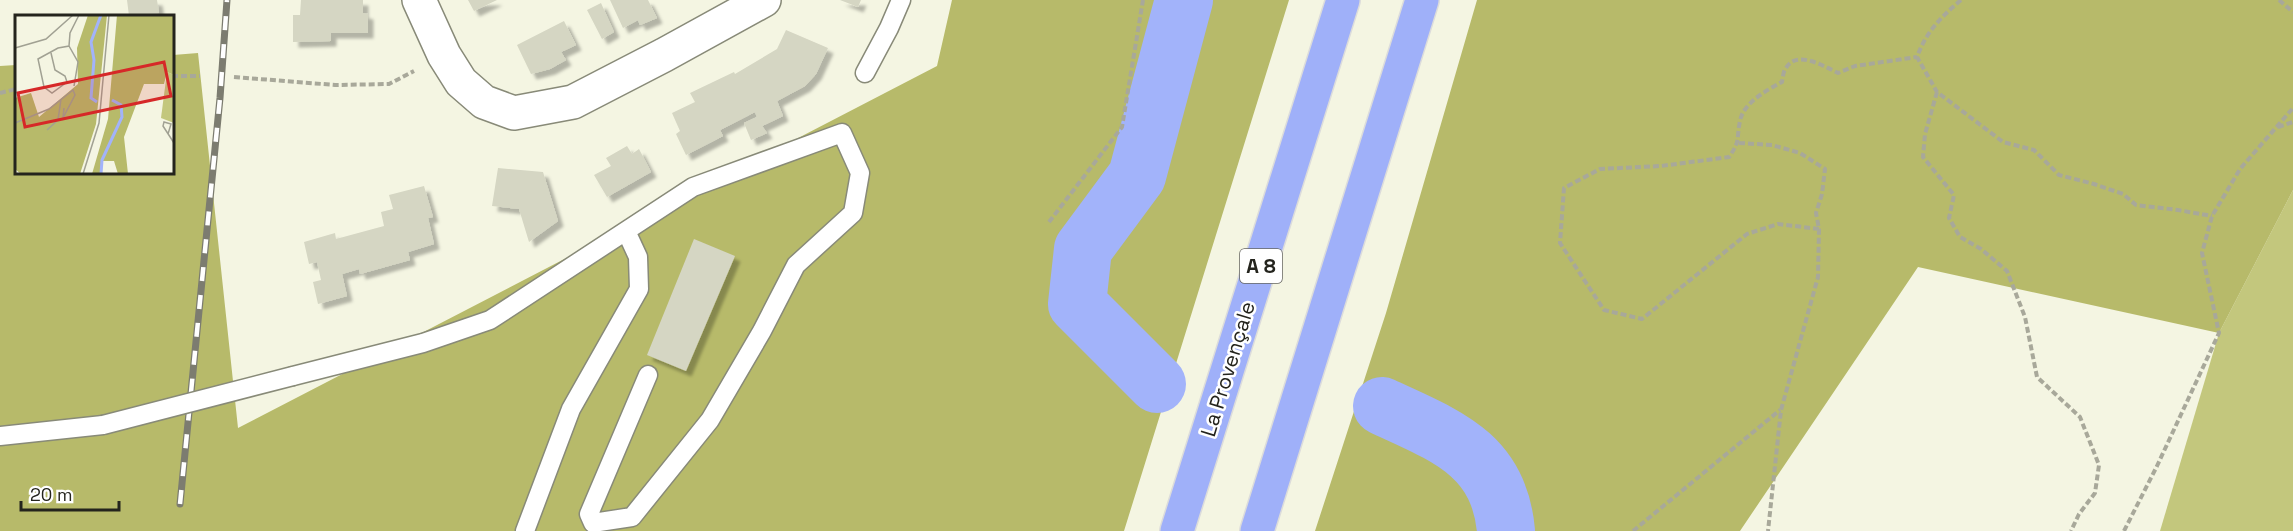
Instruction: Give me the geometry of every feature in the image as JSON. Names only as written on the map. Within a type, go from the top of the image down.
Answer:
[{"type":"highway","name":"La Provençale","points":[[1177,531],[1343,0]]},
{"type":"highway","points":[[1257,531],[1422,0]]},
{"type":"street","points":[[419,0],[444,55],[462,82],[484,102],[514,112],[573,102],[764,0]]},
{"type":"lane","points":[[865,73],[901,0]]},
{"type":"lane","points":[[0,436],[103,425],[423,343],[490,320],[693,187],[842,133],[860,173],[853,213],[796,265],[762,331],[710,420],[632,517],[593,522],[589,514],[648,375]]},
{"type":"lane","points":[[525,531],[571,409],[639,288],[638,257],[626,231]]},
{"type":"path","points":[[1049,222],[1122,127],[1143,0]]},
{"type":"path","points":[[1960,0],[1933,26],[1922,42],[1917,57],[1937,92],[2003,141],[2034,150],[2059,175],[2123,194],[2136,205],[2212,216]]},
{"type":"path","points":[[2279,0],[2293,12]]},
{"type":"path","points":[[234,77],[335,85],[389,84],[444,55]]},
{"type":"path","points":[[1819,229],[1779,224],[1748,234],[1642,319],[1604,310],[1560,243],[1564,188],[1600,170],[1661,166],[1729,157],[1739,144],[1740,119],[1752,102],[1782,82],[1786,67],[1795,61],[1811,60],[1838,73],[1855,66],[1917,57]]},
{"type":"path","points":[[174,76],[200,76]]},
{"type":"path","points":[[0,93],[15,89]]},
{"type":"path","points":[[1937,92],[1925,134],[1923,157],[1954,195],[1949,218],[1960,237],[1981,249],[2007,271],[2025,317],[2037,378],[2079,417],[2099,465],[2096,494],[2079,514],[2071,531]]},
{"type":"path","points":[[2124,531],[2219,333],[2202,253],[2212,216],[2240,169],[2293,108]]},
{"type":"path","points":[[2277,127],[2293,122]]},
{"type":"path","points":[[1739,144],[1772,145],[1800,153],[1825,169],[1822,194],[1816,213],[1819,229],[1818,277],[1780,410],[1768,531]]},
{"type":"path","points":[[1633,531],[1780,410]]},
{"type":"green space","points":[[952,0],[1289,0],[1124,531],[0,531],[0,66],[15,65],[15,174],[174,174],[174,55],[198,53],[238,428],[937,66]]},
{"type":"green space","points":[[1477,0],[2293,0],[2293,190],[2219,333],[1918,267],[1740,531],[1315,531],[1386,313]]},
{"type":"green space","points":[[2293,190],[2293,531],[2160,531],[2219,333]]},
{"type":"building","points":[[127,0],[157,0],[159,13],[129,15]]},
{"type":"building","points":[[301,0],[363,0],[363,13],[368,14],[368,33],[331,33],[331,41],[293,42],[293,15],[300,15]]},
{"type":"building","points":[[468,0],[497,0],[474,11]]},
{"type":"building","points":[[610,0],[648,0],[657,18],[640,25],[638,20],[623,28]]},
{"type":"building","points":[[840,0],[861,0],[858,7]]},
{"type":"building","points":[[601,3],[614,32],[602,39],[587,10]]},
{"type":"building","points":[[564,21],[576,45],[561,52],[566,60],[550,69],[531,74],[517,45]]},
{"type":"building","points":[[786,30],[828,48],[816,74],[805,86],[777,101],[783,116],[762,126],[767,133],[751,140],[744,123],[757,117],[755,112],[720,130],[723,136],[686,155],[676,134],[680,131],[672,113],[695,102],[690,93],[734,72],[735,74],[777,49]]},
{"type":"building","points":[[627,146],[632,154],[639,149],[651,172],[607,197],[594,175],[611,166],[606,158]]},
{"type":"building","points":[[498,168],[543,172],[558,221],[529,242],[519,209],[492,206]]},
{"type":"building","points":[[424,186],[433,217],[428,218],[434,244],[408,252],[410,260],[360,274],[359,269],[342,274],[347,296],[318,304],[313,282],[321,280],[317,262],[309,264],[304,242],[335,233],[336,239],[384,226],[381,212],[393,209],[389,195]]},
{"type":"building","points":[[694,239],[735,256],[686,371],[647,355]]},
{"type":"waterway","points":[[1157,384],[1077,304],[1083,249],[1137,176],[1184,0]]},
{"type":"waterway","points":[[1382,406],[1447,438],[1465,450],[1480,465],[1492,483],[1501,504],[1506,531]]},
{"type":"railway","points":[[180,504],[220,98],[227,0]]}]
